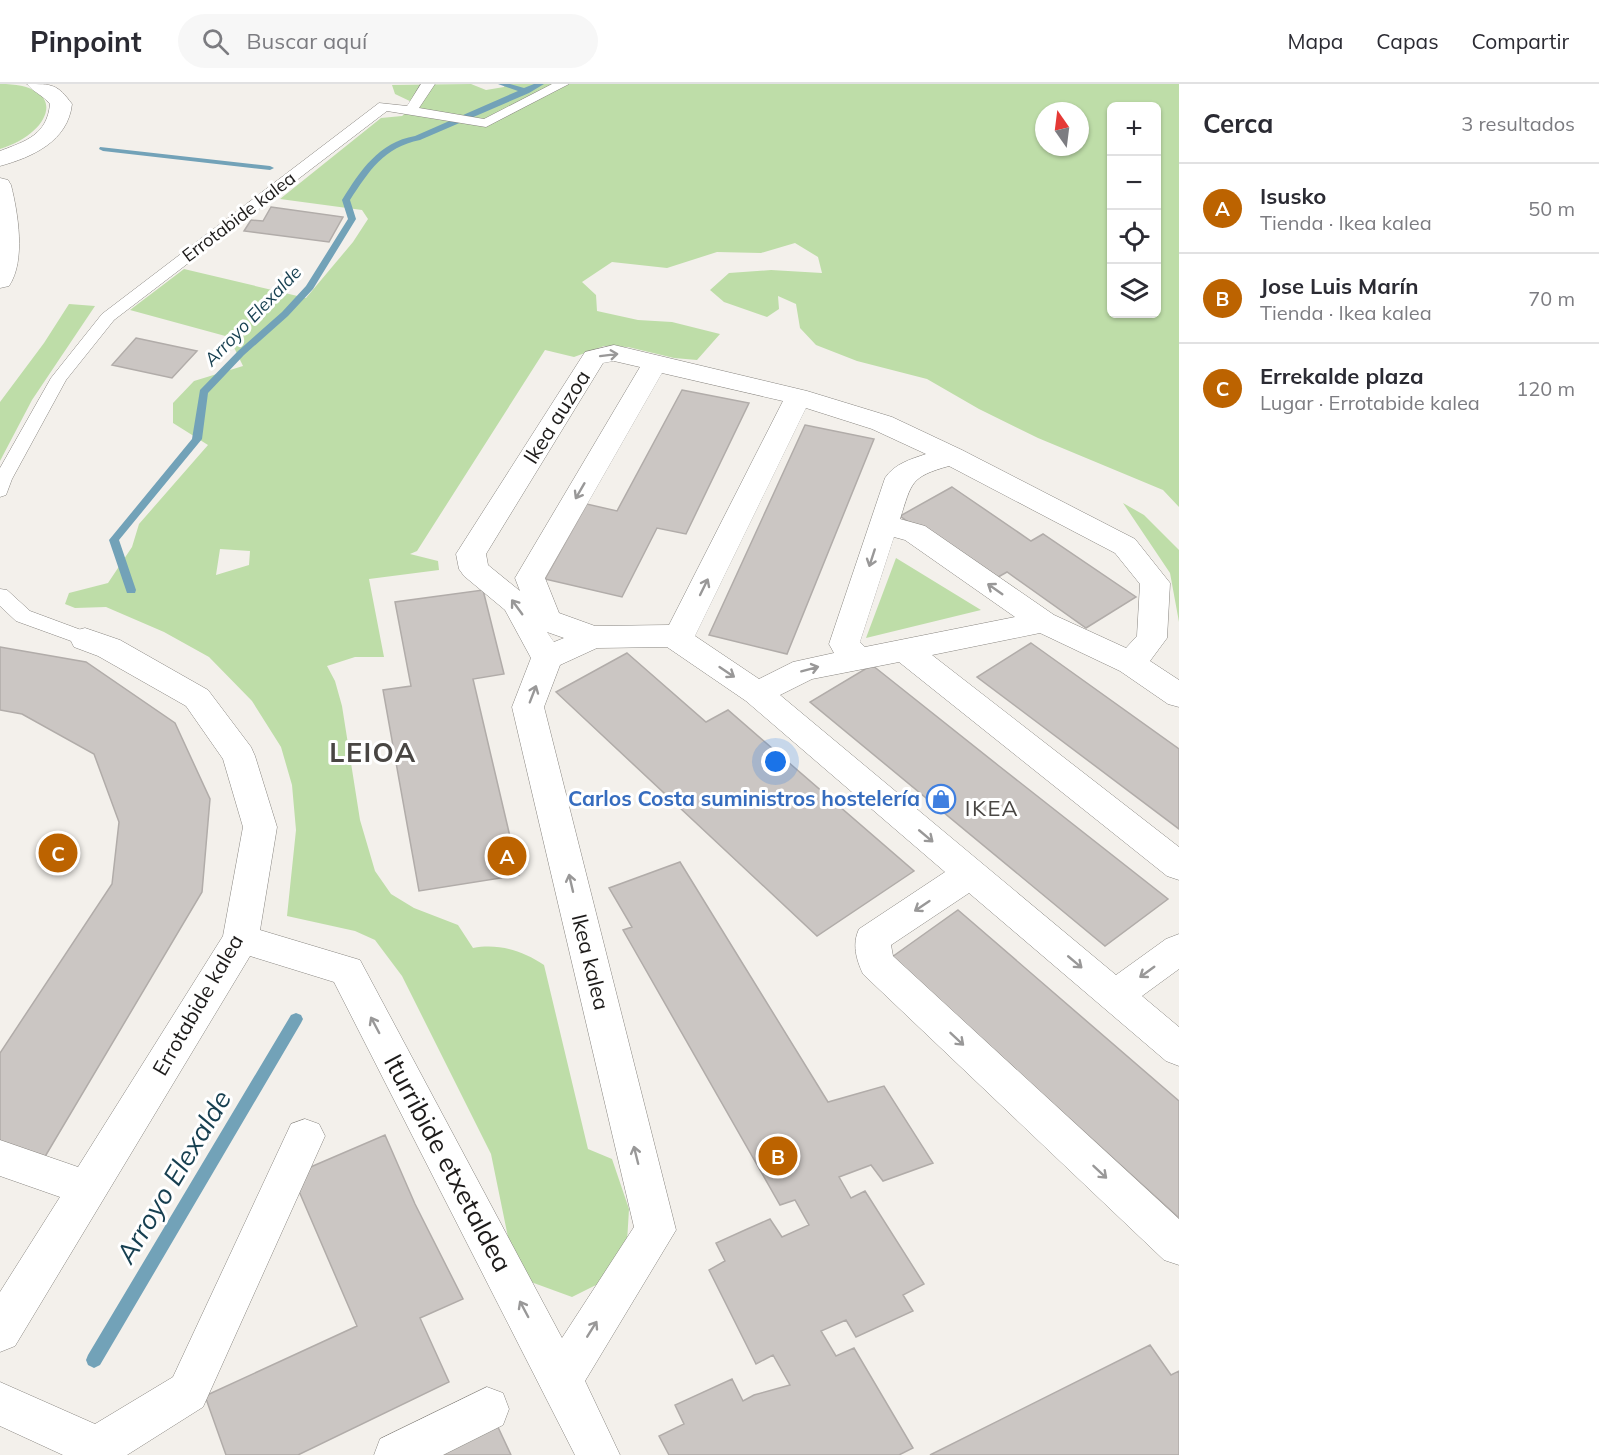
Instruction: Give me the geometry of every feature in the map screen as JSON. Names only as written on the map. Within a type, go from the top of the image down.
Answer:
[{"type":"street","points":[[0,159],[24,150],[47,135],[59,119],[61,104],[51,90],[38,84]]},
{"type":"street","points":[[0,185],[6,210],[4,267],[0,281]]},
{"type":"street","name":"Ikea auzoa","points":[[547,658],[516,603],[474,569],[471,554],[594,357],[614,353],[798,397],[882,423],[952,456],[1125,546],[1155,583],[1152,638],[1131,663]]},
{"type":"street","points":[[655,363],[530,578],[548,620],[593,637],[673,636],[678,639],[757,693],[1179,1050]]},
{"type":"street","points":[[678,639],[798,397]]},
{"type":"street","points":[[859,659],[844,644],[899,478],[917,466],[952,456]]},
{"type":"street","points":[[884,524],[915,533],[1043,622],[1131,663],[1179,696]]},
{"type":"street","points":[[757,693],[804,670],[1043,622]]},
{"type":"street","points":[[547,658],[593,637]]},
{"type":"street","name":"Errotabide kalea","points":[[0,1331],[242,939],[260,827],[239,756],[197,698],[109,648],[86,639]]},
{"type":"street","points":[[905,650],[1179,866]]},
{"type":"street","name":"Ikea kalea","points":[[547,658],[528,706],[655,1230],[561,1379]]},
{"type":"street","points":[[970,874],[872,939],[876,963],[1179,1246]]},
{"type":"street","name":"Iturribide etxetaldea","points":[[242,939],[347,971],[561,1379],[598,1455]]},
{"type":"street","points":[[1114,996],[1179,950]]},
{"type":"street","points":[[0,1404],[78,1437],[87,1454],[188,1392],[305,1136]]},
{"type":"street","points":[[0,1158],[88,1189]]},
{"type":"street","points":[[396,1455],[487,1409]]},
{"type":"lane","points":[[411,110],[428,84]]},
{"type":"lane","name":"Errotabide kalea","points":[[0,491],[3,478],[59,378],[108,317],[384,106],[486,123],[562,84]]},
{"type":"lane","name":"Errotabide kalea","points":[[0,595],[23,616],[86,639]]},
{"type":"green space","points":[[0,84],[22,86],[37,92],[45,100],[46,110],[42,121],[32,132],[18,142],[0,149]]},
{"type":"green space","points":[[471,84],[486,90],[504,87],[505,84],[1179,84],[1179,507],[1163,490],[1038,438],[979,409],[927,379],[857,361],[816,345],[800,328],[796,304],[778,296],[779,309],[767,317],[724,302],[710,290],[729,273],[771,270],[822,273],[818,257],[795,243],[761,253],[717,252],[667,268],[612,262],[582,282],[596,295],[597,311],[638,320],[672,322],[720,334],[697,360],[674,358],[628,347],[604,346],[574,357],[545,350],[417,551],[410,554],[438,561],[439,570],[369,579],[384,657],[355,657],[327,666],[335,681],[342,706],[360,820],[375,871],[391,894],[414,908],[458,925],[473,948],[510,949],[544,965],[588,1149],[612,1159],[629,1209],[627,1242],[604,1281],[572,1297],[531,1282],[509,1242],[491,1154],[402,976],[375,940],[355,931],[287,916],[296,830],[292,785],[281,747],[252,701],[209,657],[164,632],[106,607],[75,608],[65,604],[69,593],[108,583],[132,547],[139,524],[208,445],[173,423],[173,403],[194,381],[243,366],[229,337],[130,310],[184,269],[306,298],[353,242],[368,219],[362,210],[280,199],[381,118],[402,116],[416,104],[395,94],[392,85]],"holes":[[[220,549],[250,551],[249,565],[216,575]]]},
{"type":"green space","points":[[69,304],[95,306],[32,400],[0,461],[0,402],[44,343]]},
{"type":"green space","points":[[1123,503],[1144,515],[1179,550],[1179,622],[1170,573]]},
{"type":"green space","points":[[896,558],[981,610],[866,638]]},
{"type":"building","points":[[271,207],[343,217],[329,242],[244,231],[251,220],[263,221]]},
{"type":"building","points":[[136,338],[197,351],[172,378],[112,365]]},
{"type":"building","points":[[682,390],[749,403],[686,534],[657,528],[622,597],[545,579],[587,504],[617,511]]},
{"type":"building","points":[[805,425],[874,439],[787,654],[709,635]]},
{"type":"building","points":[[952,487],[1031,541],[1043,534],[1136,597],[1086,628],[1007,572],[991,581],[900,516]]},
{"type":"building","points":[[483,590],[504,674],[473,679],[519,875],[419,891],[383,690],[411,686],[395,602]]},
{"type":"building","points":[[1031,643],[1179,749],[1179,829],[977,677]]},
{"type":"building","points":[[0,647],[86,662],[175,723],[210,799],[202,892],[43,1160],[0,1145],[0,1053],[112,884],[119,822],[94,754],[22,714],[0,710]]},
{"type":"building","points":[[627,653],[706,722],[728,710],[914,871],[817,936],[556,692]]},
{"type":"building","points":[[872,665],[1168,899],[1105,946],[810,702]]},
{"type":"building","points":[[680,862],[828,1102],[884,1086],[933,1163],[883,1181],[871,1165],[839,1177],[851,1198],[865,1191],[924,1284],[903,1295],[913,1311],[856,1337],[846,1320],[821,1331],[836,1356],[854,1348],[913,1448],[899,1455],[669,1455],[659,1436],[684,1424],[675,1405],[732,1379],[743,1401],[754,1395],[790,1385],[773,1355],[756,1364],[709,1270],[725,1261],[716,1243],[770,1219],[782,1237],[809,1225],[795,1200],[780,1205],[623,930],[632,927],[609,888]]},
{"type":"building","points":[[958,910],[1179,1101],[1179,1218],[892,957]]},
{"type":"building","points":[[385,1135],[415,1204],[463,1299],[420,1318],[449,1382],[298,1455],[226,1455],[205,1396],[357,1326],[292,1175]]},
{"type":"building","points":[[1150,1345],[1171,1375],[1179,1371],[1179,1455],[930,1455]]},
{"type":"building","points":[[497,1425],[511,1455],[435,1455]]},
{"type":"waterway","points":[[502,84],[525,91]]},
{"type":"waterway","name":"Arroyo Elexalde","points":[[525,91],[540,84]]},
{"type":"waterway","name":"Arroyo Elexalde","points":[[131,590],[114,540],[197,439],[203,392],[310,287],[352,219],[346,200],[368,168],[382,154],[400,142],[417,138],[525,91]]},
{"type":"waterway","points":[[103,149],[270,168]]},
{"type":"waterway","name":"Arroyo Elexalde","points":[[94,1360],[296,1019]]},
{"type":"place","name":"Carlos Costa suministros hostelería","points":[[941,799]]},
{"type":"place","name":"Errekalde plaza","points":[[58,853]]},
{"type":"place","name":"Isusko","points":[[507,856]]},
{"type":"place","name":"Jose Luis Marín","points":[[778,1156]]},
{"type":"district","name":"LEIOA","points":[[373,753]]},
{"type":"district","name":"IKEA","points":[[992,808]]}]
